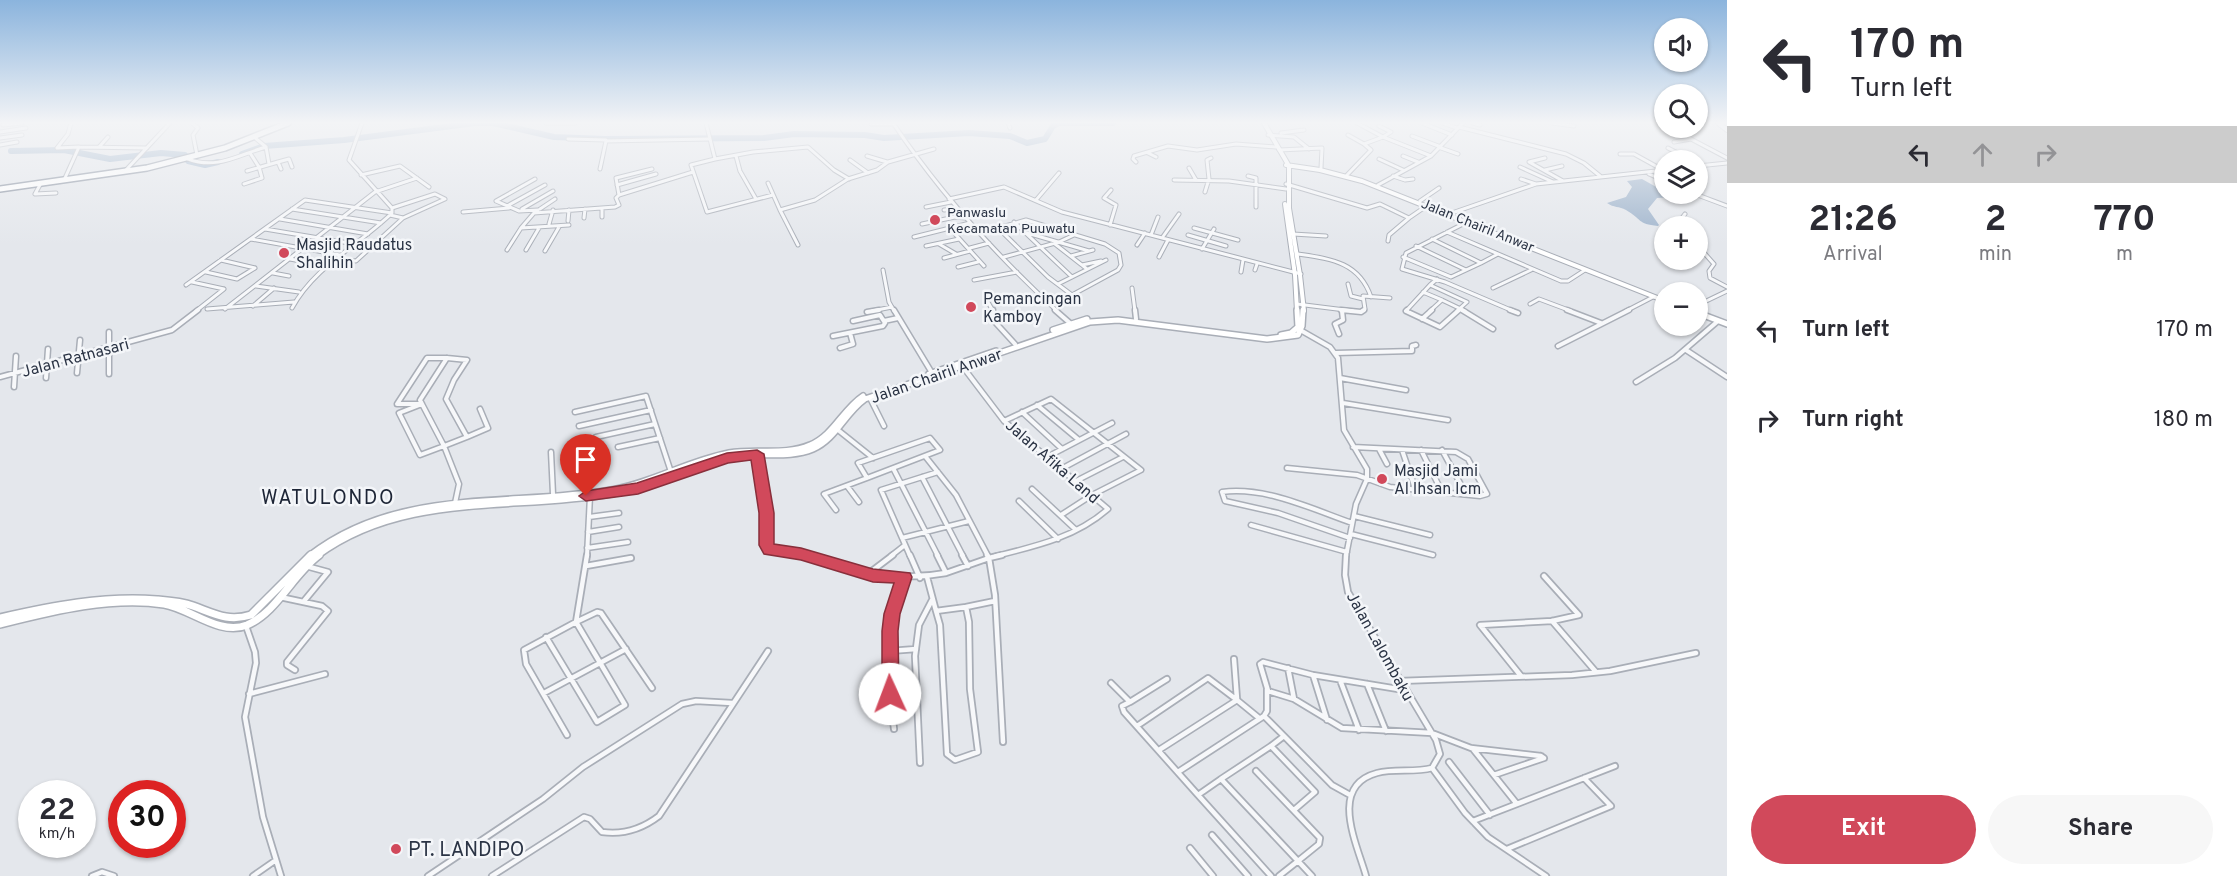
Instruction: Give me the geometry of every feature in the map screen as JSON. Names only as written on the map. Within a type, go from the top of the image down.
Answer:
[{"type":"highway","points":[[0,189],[161,164]]},
{"type":"main road","name":"Jalan Chairil Anwar","points":[[247,622],[313,552],[372,521],[403,511],[455,503],[553,494],[588,494],[629,486],[731,452],[811,445],[828,434],[855,401],[963,367],[1072,325],[1118,320],[1279,339],[1293,337],[1302,331],[1298,254],[1288,204],[1286,164]]},
{"type":"main road","name":"Jalan Chairil Anwar","points":[[1290,164],[1362,181],[1654,296]]},
{"type":"main road","name":"Jalan Chairil Anwar","points":[[1292,164],[1321,168],[1378,185],[1653,297]]},
{"type":"main road","name":"Jalan Chairil Anwar","points":[[1287,186],[1287,234],[1298,274]]},
{"type":"main road","name":"Jalan Chairil Anwar","points":[[247,622],[279,597],[306,566],[340,542],[371,526],[399,517],[478,504],[638,488],[727,458],[809,450],[824,443],[838,430],[856,405],[869,397],[1015,344],[1103,317],[1136,319],[1217,332],[1269,335],[1292,333],[1298,327],[1300,305]]},
{"type":"main road","points":[[1708,316],[1727,323]]},
{"type":"main road","points":[[1708,316],[1727,323]]},
{"type":"main road","name":"Jalan Chairil Anwar","points":[[0,618],[71,603],[144,598],[189,605],[226,620],[240,619],[247,622]]},
{"type":"main road","points":[[0,624],[74,608],[131,603],[165,605],[215,623],[247,622]]},
{"type":"main road","points":[[240,619],[247,622]]},
{"type":"street","points":[[65,178],[72,164]]},
{"type":"street","points":[[125,171],[132,164]]},
{"type":"street","points":[[197,164],[212,164]]},
{"type":"street","points":[[244,184],[261,178],[258,164]]},
{"type":"street","points":[[247,171],[269,164]]},
{"type":"street","points":[[279,164],[281,169]]},
{"type":"street","points":[[352,164],[391,212]]},
{"type":"street","points":[[600,169],[601,164]]},
{"type":"street","points":[[693,164],[693,172],[708,213],[773,195]]},
{"type":"street","points":[[738,164],[756,199]]},
{"type":"street","points":[[827,164],[849,179]]},
{"type":"street","points":[[855,164],[868,173]]},
{"type":"street","points":[[780,210],[817,199],[849,179],[868,173],[885,164]]},
{"type":"street","points":[[923,164],[966,219],[1072,325]]},
{"type":"street","points":[[1205,192],[1211,180],[1207,164]]},
{"type":"street","points":[[1321,164],[1321,168]]},
{"type":"street","points":[[1347,175],[1358,164]]},
{"type":"street","points":[[1390,164],[1404,170]]},
{"type":"street","points":[[1378,185],[1415,164]]},
{"type":"street","points":[[1532,164],[1563,182]]},
{"type":"street","points":[[1585,164],[1601,177]]},
{"type":"street","points":[[361,175],[400,166],[429,187]]},
{"type":"street","points":[[1544,171],[1562,166]]},
{"type":"street","points":[[1520,167],[1554,182]]},
{"type":"street","points":[[616,178],[652,168]]},
{"type":"street","points":[[1189,168],[1196,180]]},
{"type":"street","points":[[619,195],[693,172]]},
{"type":"street","points":[[1449,214],[1536,184],[1654,172]]},
{"type":"street","points":[[1648,173],[1654,176]]},
{"type":"street","points":[[507,250],[532,214],[618,206],[616,198],[619,195],[615,174]]},
{"type":"street","points":[[617,185],[656,174]]},
{"type":"street","points":[[1036,200],[1059,174]]},
{"type":"street","points":[[1248,176],[1256,178],[1256,207]]},
{"type":"street","points":[[1392,176],[1405,180],[1413,179]]},
{"type":"street","points":[[225,309],[375,192],[417,178]]},
{"type":"street","points":[[535,179],[496,201],[519,211],[553,208],[549,224]]},
{"type":"street","points":[[1521,179],[1536,184]]},
{"type":"street","points":[[1174,180],[1211,180],[1287,186],[1367,208],[1380,204],[1409,218]]},
{"type":"street","points":[[41,182],[35,194],[56,193]]},
{"type":"street","points":[[768,183],[798,245]]},
{"type":"street","points":[[463,212],[508,207],[545,185]]},
{"type":"street","points":[[926,207],[1004,188],[1062,212],[1298,274]]},
{"type":"street","points":[[1420,201],[1439,188]]},
{"type":"street","points":[[1110,190],[1104,199],[1116,206],[1110,225]]},
{"type":"street","points":[[519,211],[553,191]]},
{"type":"street","points":[[292,308],[300,292],[327,266],[368,234],[391,212],[435,194],[445,199],[403,218],[356,261],[336,259]]},
{"type":"street","points":[[540,209],[555,199]]},
{"type":"street","points":[[1708,199],[1727,206]]},
{"type":"street","points":[[186,285],[279,218],[308,200],[391,212],[403,218]]},
{"type":"street","points":[[1388,241],[1389,235],[1425,207]]},
{"type":"street","points":[[602,208],[602,217]]},
{"type":"street","points":[[292,209],[381,223]]},
{"type":"street","points":[[584,218],[585,209]]},
{"type":"street","points":[[944,210],[958,209]]},
{"type":"street","points":[[521,228],[559,226],[569,223],[569,210]]},
{"type":"street","points":[[1162,238],[1179,214]]},
{"type":"street","points":[[922,224],[955,217],[966,219]]},
{"type":"street","points":[[1151,235],[1158,217]]},
{"type":"street","points":[[279,218],[368,234]]},
{"type":"street","points":[[1026,220],[1075,235],[1109,246],[1119,253],[1121,265],[1117,271],[1072,295],[1048,277],[998,227],[1026,220]]},
{"type":"street","points":[[1014,222],[1072,277]]},
{"type":"street","points":[[915,237],[971,223]]},
{"type":"street","points":[[1465,223],[1431,238],[1406,253],[1403,257],[1402,268],[1437,279],[1518,313]]},
{"type":"street","points":[[545,251],[559,226]]},
{"type":"street","points":[[526,250],[540,227]]},
{"type":"street","points":[[1194,228],[1213,231],[1238,240]]},
{"type":"street","points":[[264,229],[355,244]]},
{"type":"street","points":[[1202,249],[1213,231]]},
{"type":"street","points":[[1446,232],[1565,282],[1585,270]]},
{"type":"street","points":[[1026,233],[1057,243],[1091,250],[1070,257]]},
{"type":"street","points":[[1137,245],[1145,233]]},
{"type":"street","points":[[955,234],[984,266]]},
{"type":"street","points":[[1293,234],[1326,236]]},
{"type":"street","points":[[1004,257],[1057,243],[1075,235]]},
{"type":"street","points":[[1188,236],[1226,246]]},
{"type":"street","points":[[926,246],[960,238]]},
{"type":"street","points":[[1431,238],[1481,263]]},
{"type":"street","points":[[251,239],[340,255]]},
{"type":"street","points":[[1159,257],[1168,240]]},
{"type":"street","points":[[938,243],[957,254]]},
{"type":"street","points":[[944,258],[989,243]]},
{"type":"street","points":[[1057,243],[1070,257],[1087,269]]},
{"type":"street","points":[[1416,246],[1466,270]]},
{"type":"street","points":[[1298,254],[1338,261],[1362,275],[1369,286],[1371,297]]},
{"type":"street","points":[[1403,257],[1451,277],[1498,254]]},
{"type":"street","points":[[1708,257],[1714,264],[1709,271],[1710,278],[1727,289],[1708,299]]},
{"type":"street","points":[[205,272],[237,279],[255,268],[220,260]]},
{"type":"street","points":[[290,260],[327,266]]},
{"type":"street","points":[[1058,284],[1106,260],[1081,266]]},
{"type":"street","points":[[1241,272],[1243,260]]},
{"type":"street","points":[[958,267],[979,261]]},
{"type":"street","points":[[1255,270],[1257,264]]},
{"type":"street","points":[[1493,288],[1532,269]]},
{"type":"street","points":[[883,270],[892,307],[932,373]]},
{"type":"street","points":[[974,280],[1018,272]]},
{"type":"street","points":[[272,273],[289,276]]},
{"type":"street","points":[[1430,285],[1467,301],[1441,327],[1406,311],[1422,296],[1423,292],[1430,285],[1437,279]]},
{"type":"street","name":"Jalan Ratnasari","points":[[0,376],[145,338],[178,326],[224,290],[192,282]]},
{"type":"street","points":[[1348,284],[1351,296],[1363,299],[1364,296],[1390,298]]},
{"type":"street","points":[[256,285],[300,292]]},
{"type":"street","points":[[253,306],[274,288]]},
{"type":"street","points":[[1132,288],[1136,319]]},
{"type":"street","points":[[1423,292],[1460,308],[1492,328]]},
{"type":"street","points":[[986,297],[994,310],[994,321],[1015,344]]},
{"type":"street","points":[[1558,346],[1653,297]]},
{"type":"street","points":[[1300,305],[1342,311],[1363,311],[1363,299]]},
{"type":"street","points":[[1530,304],[1539,299],[1545,300],[1601,324]]},
{"type":"street","points":[[1422,319],[1442,300]]},
{"type":"street","points":[[207,309],[294,302]]},
{"type":"street","points":[[867,312],[892,307]]},
{"type":"street","points":[[1339,334],[1335,324],[1343,320],[1342,311]]},
{"type":"street","points":[[833,336],[884,326],[881,315],[853,321]]},
{"type":"street","points":[[884,321],[898,318]]},
{"type":"street","points":[[1636,382],[1666,365],[1718,321]]},
{"type":"street","points":[[1302,331],[1320,340],[1335,353],[1340,378],[1344,430],[1366,466],[1367,479]]},
{"type":"street","points":[[109,332],[109,374]]},
{"type":"street","points":[[840,348],[853,344],[850,333]]},
{"type":"street","points":[[77,373],[80,340]]},
{"type":"street","points":[[1335,353],[1412,351],[1412,346],[1416,345]]},
{"type":"street","points":[[46,378],[48,349]]},
{"type":"street","points":[[1686,350],[1727,376]]},
{"type":"street","points":[[14,387],[16,357]]},
{"type":"street","points":[[422,404],[396,404],[427,358],[467,360],[453,380],[446,399],[466,437]]},
{"type":"street","points":[[447,358],[420,400],[459,484],[455,503]]},
{"type":"street","name":"Jalan Afika Land","points":[[757,454],[766,513],[768,548],[801,554],[868,574],[920,578],[946,573],[989,558],[1058,539],[1099,518],[1108,509],[1004,421],[963,367]]},
{"type":"street","points":[[1340,378],[1406,390]]},
{"type":"street","points":[[575,412],[646,396],[671,472]]},
{"type":"street","points":[[869,397],[884,426]]},
{"type":"street","points":[[1004,421],[1051,399],[1141,470],[1092,495],[1061,515]]},
{"type":"street","points":[[422,404],[399,413],[420,455],[488,428],[480,409]]},
{"type":"street","points":[[1342,404],[1448,420]]},
{"type":"street","points":[[1037,405],[1079,440]]},
{"type":"street","points":[[579,426],[651,410]]},
{"type":"street","points":[[1022,412],[1062,449]]},
{"type":"street","points":[[1047,457],[1112,423]]},
{"type":"street","points":[[596,437],[655,424]]},
{"type":"street","points":[[838,430],[873,458]]},
{"type":"street","points":[[1061,469],[1126,434]]},
{"type":"street","points":[[618,447],[660,438]]},
{"type":"street","points":[[836,510],[824,495],[940,450],[930,438],[858,463],[867,478]]},
{"type":"street","points":[[1287,468],[1340,473],[1390,487],[1416,491],[1466,495],[1485,495],[1487,493],[1468,459],[1456,452],[1353,447]]},
{"type":"street","points":[[1379,448],[1387,464]]},
{"type":"street","points":[[1402,450],[1416,491]]},
{"type":"street","points":[[1422,450],[1442,493]]},
{"type":"street","points":[[1442,450],[1466,495]]},
{"type":"street","points":[[551,452],[553,494]]},
{"type":"street","points":[[925,456],[956,495],[989,558],[995,601],[1003,742]]},
{"type":"street","points":[[1076,481],[1123,457]]},
{"type":"street","points":[[893,468],[946,573]]},
{"type":"street","points":[[920,578],[881,490],[938,472]]},
{"type":"street","points":[[922,477],[968,566]]},
{"type":"street","name":"Jalan Lalombaku","points":[[1367,479],[1358,498],[1347,552],[1345,575],[1348,592],[1432,734],[1440,754],[1432,768]]},
{"type":"street","points":[[847,486],[859,502]]},
{"type":"street","points":[[1032,489],[1076,530]]},
{"type":"street","points":[[1352,523],[1267,496],[1233,490],[1222,492],[1222,498],[1226,501],[1278,513],[1350,536],[1433,555]]},
{"type":"street","points":[[546,637],[597,722],[625,705],[576,622],[586,566],[588,494]]},
{"type":"street","points":[[1019,501],[1058,539]]},
{"type":"street","points":[[589,517],[619,513]]},
{"type":"street","points":[[1354,516],[1430,535]]},
{"type":"street","points":[[902,537],[969,521]]},
{"type":"street","points":[[1251,525],[1347,552]]},
{"type":"street","points":[[588,532],[619,527]]},
{"type":"street","points":[[587,548],[628,542]]},
{"type":"street","points":[[868,574],[905,545]]},
{"type":"street","points":[[586,566],[630,558]]},
{"type":"street","points":[[304,602],[328,572],[306,566]]},
{"type":"street","points":[[1521,677],[1480,625],[1552,621],[1579,615],[1544,576]]},
{"type":"street","points":[[894,729],[889,677],[892,614],[904,577]]},
{"type":"street","points":[[927,577],[940,625],[947,754],[955,760],[978,752],[970,689],[969,622],[966,607]]},
{"type":"street","points":[[279,597],[322,606],[328,610],[287,662],[287,665],[295,670]]},
{"type":"street","points":[[920,763],[916,649],[919,625],[932,600]]},
{"type":"street","points":[[936,611],[995,601]]},
{"type":"street","points":[[567,735],[526,664],[524,650],[546,637],[597,612],[601,613],[652,688]]},
{"type":"street","points":[[1552,621],[1596,672]]},
{"type":"street","points":[[247,622],[256,663],[245,717],[263,817],[281,876]]},
{"type":"street","points":[[544,693],[626,649]]},
{"type":"street","points":[[890,651],[916,649]]},
{"type":"street","points":[[492,876],[584,817],[590,819],[602,832],[615,834],[632,830],[655,820],[664,812],[682,780],[768,651]]},
{"type":"street","points":[[1400,681],[1596,672],[1696,653]]},
{"type":"street","points":[[1234,659],[1237,700]]},
{"type":"street","points":[[1178,772],[1267,711],[1267,689],[1261,663],[1313,675],[1405,691]]},
{"type":"street","points":[[1288,668],[1294,699]]},
{"type":"street","points":[[249,694],[325,674]]},
{"type":"street","points":[[1313,675],[1328,720]]},
{"type":"street","points":[[1137,726],[1208,678],[1284,736],[1332,785],[1350,795]]},
{"type":"street","points":[[1167,679],[1122,708],[1271,876]]},
{"type":"street","points":[[1340,680],[1359,730]]},
{"type":"street","points":[[1111,683],[1130,702]]},
{"type":"street","points":[[1366,684],[1386,731]]},
{"type":"street","points":[[1267,689],[1294,699],[1342,728],[1432,734],[1441,739],[1473,748],[1544,758],[1494,775]]},
{"type":"street","points":[[1159,750],[1237,700]]},
{"type":"street","points":[[428,876],[437,874],[543,800],[583,767],[682,704],[696,701],[732,703]]},
{"type":"street","points":[[1198,795],[1284,736]]},
{"type":"street","points":[[1271,746],[1315,792],[1294,810]]},
{"type":"street","points":[[1473,748],[1517,804]]},
{"type":"street","points":[[1449,762],[1490,814]]},
{"type":"street","points":[[1473,821],[1615,766]]},
{"type":"street","points":[[1366,876],[1346,812],[1350,795],[1356,784],[1369,776],[1432,768],[1455,802],[1489,838],[1546,876]]},
{"type":"street","points":[[1256,771],[1321,840],[1278,876]]},
{"type":"street","points":[[1506,850],[1611,806],[1584,778]]},
{"type":"street","points":[[1221,779],[1312,876]]},
{"type":"street","points":[[1212,835],[1248,876]]},
{"type":"street","points":[[1190,849],[1213,876]]},
{"type":"street","points":[[253,876],[276,860]]},
{"type":"street","points":[[92,876],[102,872],[114,876]]},
{"type":"water","points":[[1642,179],[1654,186],[1654,202],[1648,209],[1654,218],[1654,225],[1643,222],[1626,210],[1607,203],[1626,197],[1632,187],[1627,181]]},
{"type":"waterway","points":[[200,164],[210,164]]},
{"type":"place","name":"Panwaslu Kecamatan Puuwatu","points":[[935,220]]},
{"type":"place","name":"Masjid Raudatus Shalihin","points":[[284,253]]},
{"type":"place","name":"Pemancingan Kamboy","points":[[971,307]]},
{"type":"place","name":"Masjid Jami Al Ihsan Icm","points":[[1382,479]]},
{"type":"place","name":"PT. LANDIPO","points":[[396,849]]},
{"type":"district","name":"WATULONDO","points":[[328,497]]},
{"type":"route","points":[[586,496],[638,488],[727,458],[757,454],[762,475],[769,549],[801,554],[873,576],[904,577],[892,614],[890,694]]}]
